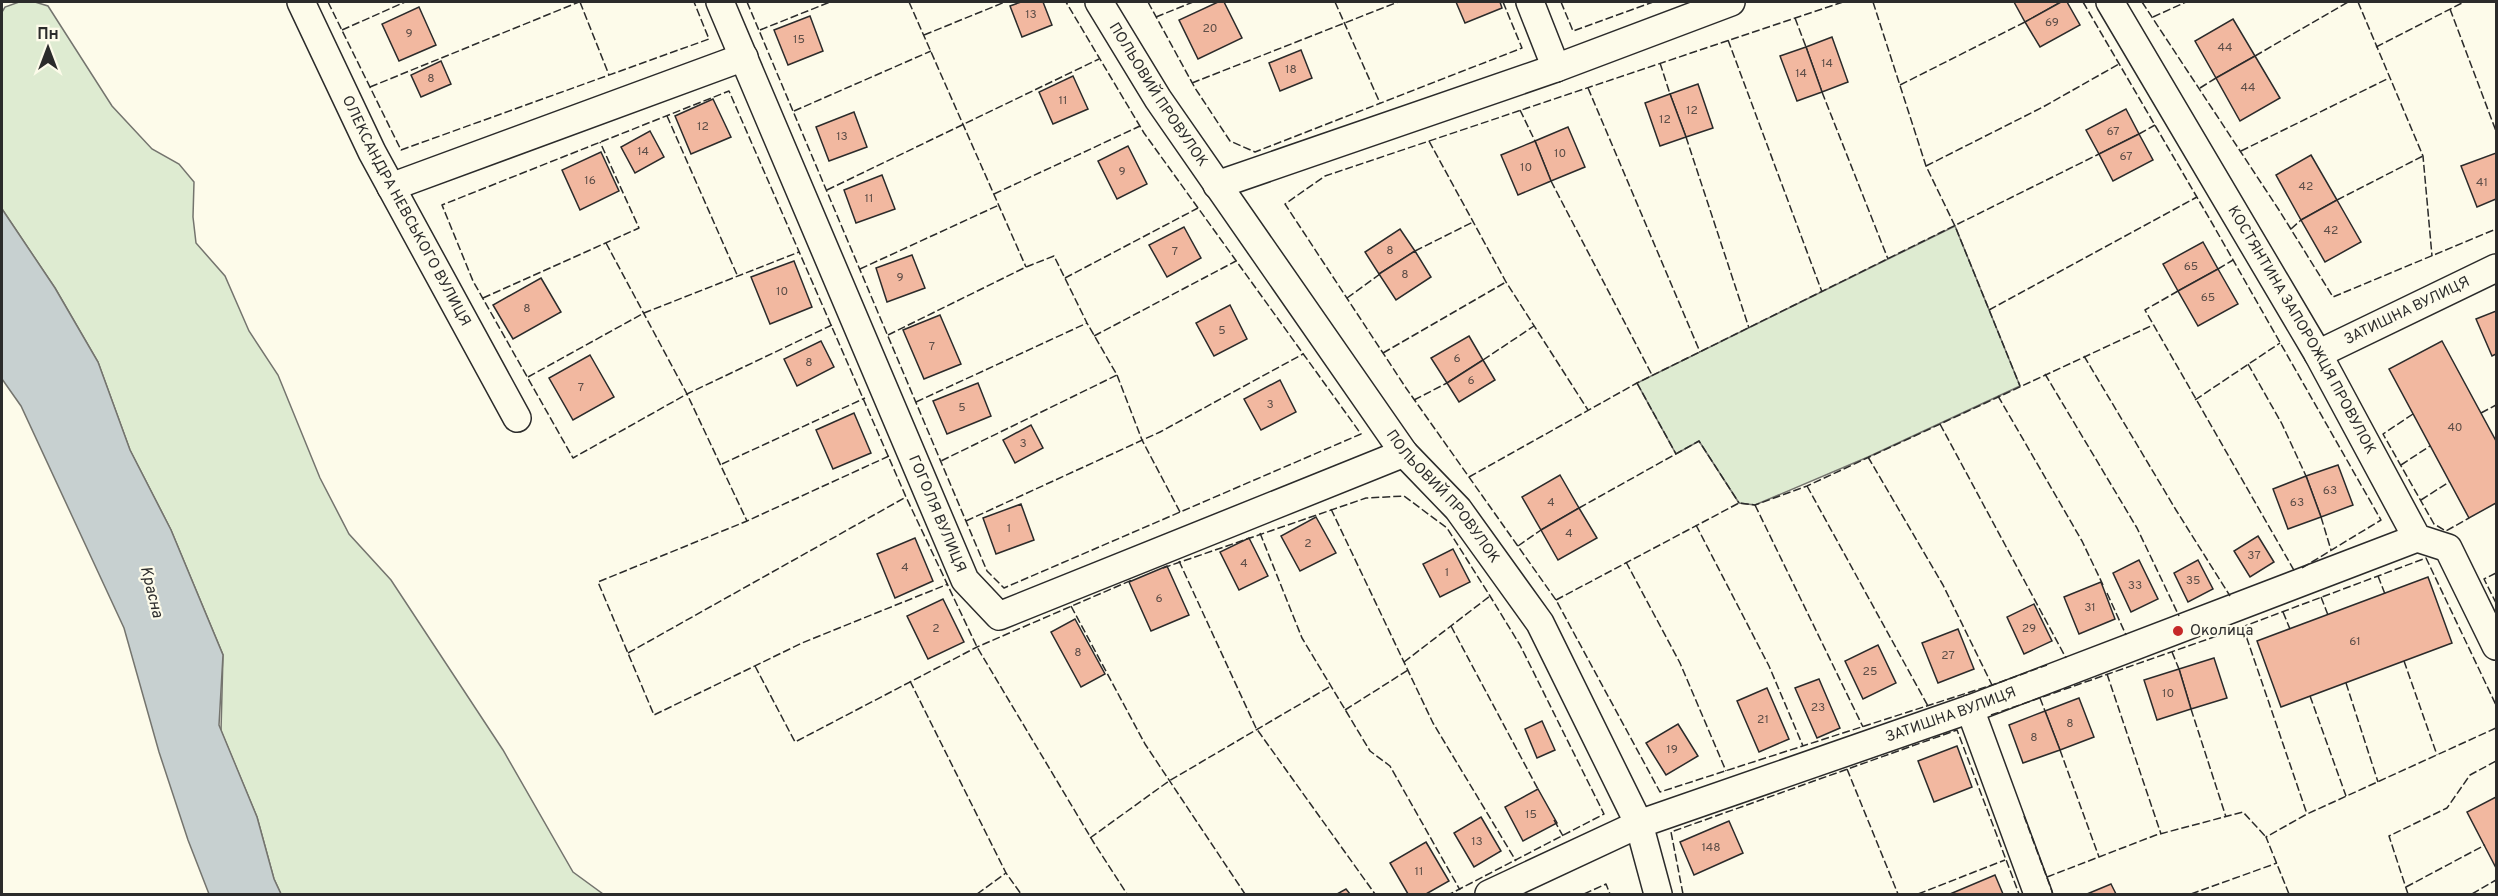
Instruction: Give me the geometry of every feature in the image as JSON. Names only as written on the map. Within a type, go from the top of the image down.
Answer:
[{"type":"street","name":"ОЛЕКСАНДРА НЕВСЬКОГО ВУЛИЦЯ","points":[[301,2],[391,187],[517,418]]},
{"type":"street","name":"ГОГОЛЯ ВУЛИЦЯ","points":[[720,2],[965,580],[999,616],[1404,453]]},
{"type":"street","name":"ПОЛЬОВИЙ ПРОВУЛОК","points":[[1099,2],[1158,99],[1404,453],[1458,509],[1540,623],[1639,824],[1658,894]]},
{"type":"street","points":[[1530,2],[1556,68]]},
{"type":"street","points":[[1217,185],[1556,68],[1731,2]]},
{"type":"street","name":"КОСТЯНТИНА ЗАПОРОЖЦЯ ПРОВУЛОК","points":[[2110,2],[2318,354],[2417,538]]},
{"type":"street","points":[[391,187],[744,57]]},
{"type":"street","name":"ЗАТИШНА ВУЛИЦЯ","points":[[2318,354],[2496,268]]},
{"type":"street","points":[[2417,538],[2448,548],[2496,646]]},
{"type":"street","name":"ЗАТИШНА ВУЛИЦЯ","points":[[1489,894],[1639,824],[1970,709],[2417,538]]},
{"type":"street","points":[[1970,709],[2038,894]]},
{"type":"green space","points":[[19,2],[35,2],[48,6],[112,106],[152,149],[179,164],[194,182],[193,217],[196,243],[225,276],[249,331],[278,375],[320,478],[349,534],[391,580],[503,750],[573,872],[603,894],[281,894],[274,879],[257,817],[221,731],[223,655],[171,530],[130,450],[98,362],[55,288],[2,209],[2,12],[5,7]]},
{"type":"green space","points":[[1955,226],[2020,386],[1868,457],[1755,505],[1739,503],[1699,441],[1676,454],[1637,383]]},
{"type":"water","name":"Красна","points":[[2,209],[55,288],[98,362],[130,450],[171,530],[223,655],[219,725],[257,817],[274,879],[281,894],[209,894],[188,840],[159,752],[124,628],[21,406],[2,379]]},
{"type":"building","points":[[1021,2],[1043,2],[1052,25],[1022,37],[1010,6]]},
{"type":"building","points":[[1218,2],[1224,2],[1242,38],[1198,59],[1179,20]]},
{"type":"building","points":[[1456,2],[1500,2],[1502,8],[1465,23]]},
{"type":"building","points":[[2014,2],[2061,2],[2025,22]]},
{"type":"building","points":[[2061,2],[2067,2],[2080,25],[2040,47],[2025,22]]},
{"type":"building","points":[[419,7],[436,45],[399,61],[382,24]]},
{"type":"building","points":[[810,16],[823,51],[788,65],[774,30]]},
{"type":"building","points":[[2233,19],[2255,56],[2216,78],[2195,41]]},
{"type":"building","points":[[1832,37],[1848,82],[1822,92],[1806,47]]},
{"type":"building","points":[[1806,47],[1822,92],[1797,101],[1780,56]]},
{"type":"building","points":[[1301,50],[1312,78],[1280,91],[1269,63]]},
{"type":"building","points":[[2255,56],[2280,98],[2240,121],[2216,78]]},
{"type":"building","points":[[441,61],[451,84],[421,97],[411,75]]},
{"type":"building","points":[[1073,76],[1088,109],[1053,124],[1039,92]]},
{"type":"building","points":[[1698,84],[1713,128],[1686,137],[1670,94]]},
{"type":"building","points":[[1670,94],[1686,137],[1660,146],[1645,103]]},
{"type":"building","points":[[713,99],[731,137],[691,154],[675,116]]},
{"type":"building","points":[[2126,109],[2139,134],[2099,154],[2086,130]]},
{"type":"building","points":[[854,112],[867,147],[829,161],[816,127]]},
{"type":"building","points":[[1568,127],[1585,167],[1551,181],[1535,141]]},
{"type":"building","points":[[650,131],[664,157],[635,173],[621,147]]},
{"type":"building","points":[[2139,134],[2153,160],[2113,181],[2099,154]]},
{"type":"building","points":[[1535,141],[1551,181],[1518,195],[1501,155]]},
{"type":"building","points":[[1128,146],[1147,184],[1117,199],[1098,161]]},
{"type":"building","points":[[601,152],[619,191],[580,210],[562,170]]},
{"type":"building","points":[[2496,153],[2496,199],[2477,207],[2461,166]]},
{"type":"building","points":[[2311,155],[2337,200],[2301,220],[2276,175]]},
{"type":"building","points":[[882,175],[895,209],[856,223],[844,190]]},
{"type":"building","points":[[2337,200],[2361,242],[2325,262],[2301,220]]},
{"type":"building","points":[[1184,227],[1201,258],[1167,277],[1149,245]]},
{"type":"building","points":[[1400,229],[1415,251],[1379,274],[1365,252]]},
{"type":"building","points":[[2203,242],[2218,269],[2178,291],[2163,264]]},
{"type":"building","points":[[1415,251],[1431,277],[1396,300],[1379,274]]},
{"type":"building","points":[[912,255],[925,288],[887,302],[876,268]]},
{"type":"building","points":[[794,261],[812,307],[770,324],[751,277]]},
{"type":"building","points":[[2218,269],[2238,304],[2198,326],[2178,291]]},
{"type":"building","points":[[541,278],[561,312],[513,339],[493,305]]},
{"type":"building","points":[[1230,305],[1247,339],[1214,356],[1196,323]]},
{"type":"building","points":[[2496,311],[2496,354],[2492,356],[2476,319]]},
{"type":"building","points":[[940,315],[961,364],[924,379],[903,330]]},
{"type":"building","points":[[1469,336],[1483,360],[1447,383],[1431,358]]},
{"type":"building","points":[[821,341],[834,367],[797,386],[784,359]]},
{"type":"building","points":[[2442,341],[2496,441],[2496,503],[2469,518],[2389,369]]},
{"type":"building","points":[[590,355],[614,397],[573,420],[549,378]]},
{"type":"building","points":[[1483,360],[1495,380],[1459,402],[1447,383]]},
{"type":"building","points":[[1280,380],[1296,412],[1261,430],[1244,399]]},
{"type":"building","points":[[978,383],[991,416],[947,434],[933,401]]},
{"type":"building","points":[[854,413],[871,453],[833,469],[816,430]]},
{"type":"building","points":[[1031,425],[1043,448],[1015,463],[1003,440]]},
{"type":"building","points":[[2338,465],[2353,505],[2321,517],[2306,476]]},
{"type":"building","points":[[1560,475],[1579,508],[1541,530],[1522,497]]},
{"type":"building","points":[[2306,476],[2321,517],[2288,529],[2273,489]]},
{"type":"building","points":[[1021,504],[1034,540],[996,554],[983,518]]},
{"type":"building","points":[[1579,508],[1597,538],[1558,560],[1541,530]]},
{"type":"building","points":[[1316,517],[1336,553],[1300,571],[1281,536]]},
{"type":"building","points":[[2258,536],[2274,562],[2250,577],[2234,551]]},
{"type":"building","points":[[915,538],[933,581],[895,598],[877,554]]},
{"type":"building","points":[[1249,538],[1268,576],[1239,590],[1220,552]]},
{"type":"building","points":[[1453,549],[1470,582],[1440,597],[1423,564]]},
{"type":"building","points":[[2139,560],[2158,599],[2131,612],[2113,573]]},
{"type":"building","points":[[2198,560],[2213,589],[2188,602],[2174,573]]},
{"type":"building","points":[[1167,566],[1189,615],[1151,631],[1129,582]]},
{"type":"building","points":[[2428,577],[2452,643],[2281,707],[2257,641]]},
{"type":"building","points":[[2101,582],[2115,619],[2079,634],[2064,597]]},
{"type":"building","points":[[943,599],[964,642],[928,659],[907,616]]},
{"type":"building","points":[[2034,604],[2052,641],[2024,654],[2007,617]]},
{"type":"building","points":[[1075,619],[1105,674],[1081,687],[1051,632]]},
{"type":"building","points":[[1958,629],[1974,669],[1938,683],[1922,643]]},
{"type":"building","points":[[1878,645],[1896,683],[1863,699],[1845,661]]},
{"type":"building","points":[[2214,658],[2227,698],[2191,709],[2179,669]]},
{"type":"building","points":[[2179,669],[2191,709],[2157,720],[2144,680]]},
{"type":"building","points":[[1819,679],[1840,728],[1817,738],[1795,688]]},
{"type":"building","points":[[1767,688],[1789,739],[1759,752],[1737,701]]},
{"type":"building","points":[[2079,698],[2094,737],[2060,750],[2045,711]]},
{"type":"building","points":[[2045,711],[2060,750],[2023,763],[2009,725]]},
{"type":"building","points":[[1542,721],[1555,750],[1537,758],[1525,729]]},
{"type":"building","points":[[1678,724],[1698,756],[1666,775],[1646,743]]},
{"type":"building","points":[[1957,746],[1972,787],[1934,802],[1918,761]]},
{"type":"building","points":[[1538,789],[1557,823],[1523,841],[1505,807]]},
{"type":"building","points":[[2496,797],[2496,868],[2467,812]]},
{"type":"building","points":[[1481,817],[1501,851],[1474,867],[1454,833]]},
{"type":"building","points":[[1729,821],[1743,853],[1694,875],[1680,842]]},
{"type":"building","points":[[1426,842],[1449,881],[1426,894],[1408,894],[1390,863]]},
{"type":"building","points":[[1995,875],[2003,894],[1950,894]]},
{"type":"building","points":[[2111,884],[2116,894],[2087,894]]},
{"type":"building","points":[[1346,889],[1350,894],[1337,894]]},
{"type":"fence","points":[[328,2],[401,150],[709,39],[694,2]]},
{"type":"fence","points":[[342,30],[405,2]]},
{"type":"fence","points":[[370,87],[579,2]]},
{"type":"fence","points":[[580,2],[609,75]]},
{"type":"fence","points":[[747,2],[987,571],[1004,588],[1361,434],[1144,133],[1066,2]]},
{"type":"fence","points":[[760,30],[830,2]]},
{"type":"fence","points":[[909,2],[1026,267]]},
{"type":"fence","points":[[924,35],[1005,2]]},
{"type":"fence","points":[[1148,2],[1195,88],[1230,141],[1255,152],[1522,48],[1503,2]]},
{"type":"fence","points":[[1156,17],[1193,2]]},
{"type":"fence","points":[[1335,2],[1380,103]]},
{"type":"fence","points":[[1192,83],[1398,2]]},
{"type":"fence","points":[[1561,2],[1573,31],[1653,2]]},
{"type":"fence","points":[[1843,2],[1325,176],[1285,204],[1406,388],[1556,600],[1660,792],[1998,683],[2047,665]]},
{"type":"fence","points":[[1873,2],[1926,166],[1955,226],[2020,386]]},
{"type":"fence","points":[[2083,2],[2381,520],[2302,568]]},
{"type":"fence","points":[[2142,2],[2279,210],[2333,297],[2496,229]]},
{"type":"fence","points":[[2153,17],[2186,2]]},
{"type":"fence","points":[[2255,56],[2348,2]]},
{"type":"fence","points":[[2358,2],[2423,156],[2432,256]]},
{"type":"fence","points":[[2376,47],[2464,2]]},
{"type":"fence","points":[[2450,9],[2496,131]]},
{"type":"fence","points":[[1795,18],[1806,47]]},
{"type":"fence","points":[[1900,85],[2025,22]]},
{"type":"fence","points":[[1728,40],[1822,292]]},
{"type":"fence","points":[[794,111],[931,51]]},
{"type":"fence","points":[[827,190],[1099,59]]},
{"type":"fence","points":[[1660,63],[1670,94]]},
{"type":"fence","points":[[1926,166],[2043,107],[2119,64]]},
{"type":"fence","points":[[2200,88],[2216,78]]},
{"type":"fence","points":[[2241,151],[2389,78]]},
{"type":"fence","points":[[1588,88],[1700,352]]},
{"type":"fence","points":[[832,325],[687,394],[573,458],[473,281],[442,205],[729,91],[906,497],[977,647],[1127,894]]},
{"type":"fence","points":[[1822,92],[1888,259]]},
{"type":"fence","points":[[1520,110],[1535,141]]},
{"type":"fence","points":[[667,116],[738,277]]},
{"type":"fence","points":[[2139,134],[2155,125]]},
{"type":"fence","points":[[994,194],[1140,126]]},
{"type":"fence","points":[[1686,137],[1749,328]]},
{"type":"fence","points":[[1429,141],[1506,282],[1588,410]]},
{"type":"fence","points":[[483,298],[639,228],[600,142]]},
{"type":"fence","points":[[1469,477],[1637,383],[2099,154]]},
{"type":"fence","points":[[2337,200],[2423,156]]},
{"type":"fence","points":[[1551,181],[1652,375]]},
{"type":"fence","points":[[1989,310],[2197,197]]},
{"type":"fence","points":[[860,269],[999,205]]},
{"type":"fence","points":[[1065,278],[1198,208]]},
{"type":"fence","points":[[2291,229],[2301,220]]},
{"type":"fence","points":[[1415,251],[1473,222]]},
{"type":"fence","points":[[606,243],[687,394],[747,521]]},
{"type":"fence","points":[[528,377],[644,313],[799,252]]},
{"type":"fence","points":[[888,335],[1026,267],[1054,256],[1087,323],[1117,375],[941,461]]},
{"type":"fence","points":[[2218,269],[2233,260]]},
{"type":"fence","points":[[1094,336],[1236,261]]},
{"type":"fence","points":[[1347,298],[1380,274]]},
{"type":"fence","points":[[1383,353],[1506,282]]},
{"type":"fence","points":[[2178,291],[2145,310],[2295,572]]},
{"type":"fence","points":[[916,402],[1087,323]]},
{"type":"fence","points":[[1556,600],[1739,503],[1755,505],[1807,486],[2153,325]]},
{"type":"fence","points":[[1483,360],[1534,326]]},
{"type":"fence","points":[[2195,400],[2280,343]]},
{"type":"fence","points":[[966,521],[1160,432],[1303,354]]},
{"type":"fence","points":[[2084,356],[2230,596]]},
{"type":"fence","points":[[2248,364],[2282,424],[2306,476]]},
{"type":"fence","points":[[2045,374],[2137,528],[2179,616]]},
{"type":"fence","points":[[1117,375],[1142,440],[1180,512]]},
{"type":"fence","points":[[1414,400],[1447,383]]},
{"type":"fence","points":[[1637,383],[1676,454]]},
{"type":"fence","points":[[1998,396],[2082,541],[2103,585]]},
{"type":"fence","points":[[722,464],[865,398]]},
{"type":"fence","points":[[2481,413],[2496,405]]},
{"type":"fence","points":[[2413,414],[2383,434],[2434,524],[2446,531],[2469,518]]},
{"type":"fence","points":[[1940,424],[2066,658]]},
{"type":"fence","points":[[1579,508],[1699,441],[1739,503]]},
{"type":"fence","points":[[2401,465],[2430,446]]},
{"type":"fence","points":[[889,456],[747,521],[598,582],[654,715],[802,643],[948,584]]},
{"type":"fence","points":[[1868,457],[1943,585],[1992,685]]},
{"type":"fence","points":[[2421,500],[2449,482]]},
{"type":"fence","points":[[1807,486],[1928,706]]},
{"type":"fence","points":[[1163,568],[1366,498],[1404,496],[1447,528],[1520,645],[1604,814],[1450,894]]},
{"type":"fence","points":[[628,653],[906,497]]},
{"type":"fence","points":[[1755,505],[1863,727]]},
{"type":"fence","points":[[1331,509],[1433,723],[1516,861]]},
{"type":"fence","points":[[2321,517],[2331,550]]},
{"type":"fence","points":[[1696,525],[1769,666],[1803,746]]},
{"type":"fence","points":[[1518,546],[1541,530]]},
{"type":"fence","points":[[1260,533],[1302,638],[1370,751],[1390,766],[1460,890]]},
{"type":"fence","points":[[1991,715],[2234,630],[2426,558],[2496,705]]},
{"type":"fence","points":[[1179,561],[1256,728],[1375,894]]},
{"type":"fence","points":[[1626,562],[1680,663],[1726,771]]},
{"type":"fence","points":[[2496,573],[2484,579],[2496,603]]},
{"type":"fence","points":[[2378,576],[2385,594]]},
{"type":"fence","points":[[755,666],[795,742],[977,647],[1132,580]]},
{"type":"fence","points":[[2107,593],[2126,635]]},
{"type":"fence","points":[[1404,662],[1490,596]]},
{"type":"fence","points":[[2321,597],[2328,615]]},
{"type":"fence","points":[[1071,606],[1145,744],[1245,894]]},
{"type":"fence","points":[[2283,612],[2290,629]]},
{"type":"fence","points":[[1451,626],[1539,791]]},
{"type":"fence","points":[[2243,627],[2307,814]]},
{"type":"fence","points":[[2172,652],[2179,669]]},
{"type":"fence","points":[[2404,661],[2437,755]]},
{"type":"fence","points":[[1345,710],[1408,670]]},
{"type":"fence","points":[[2107,674],[2161,834]]},
{"type":"fence","points":[[910,681],[1006,873],[1021,894]]},
{"type":"fence","points":[[2346,683],[2378,782]]},
{"type":"fence","points":[[1090,838],[1169,781],[1331,686]]},
{"type":"fence","points":[[2310,696],[2346,796]]},
{"type":"fence","points":[[2040,698],[2045,711]]},
{"type":"fence","points":[[2191,709],[2226,817]]},
{"type":"fence","points":[[2289,894],[2266,837],[2307,814],[2496,728]]},
{"type":"fence","points":[[1683,894],[1671,832],[1957,730],[2019,894]]},
{"type":"fence","points":[[2060,750],[2099,857]]},
{"type":"fence","points":[[2408,894],[2389,836],[2447,808],[2470,775],[2496,761]]},
{"type":"fence","points":[[1847,769],[1898,894]]},
{"type":"fence","points":[[2047,877],[2156,835],[2243,812],[2266,837]]},
{"type":"fence","points":[[2024,816],[2053,894]]},
{"type":"fence","points":[[1554,820],[1563,836]]},
{"type":"fence","points":[[2406,887],[2485,845]]},
{"type":"fence","points":[[1918,894],[2005,860]]},
{"type":"fence","points":[[2191,894],[2277,863]]},
{"type":"fence","points":[[977,894],[1006,873]]},
{"type":"fence","points":[[2472,894],[2496,880]]},
{"type":"fence","points":[[1584,894],[1606,884],[1610,894]]},
{"type":"place","name":"Околица","points":[[2178,631]]}]
